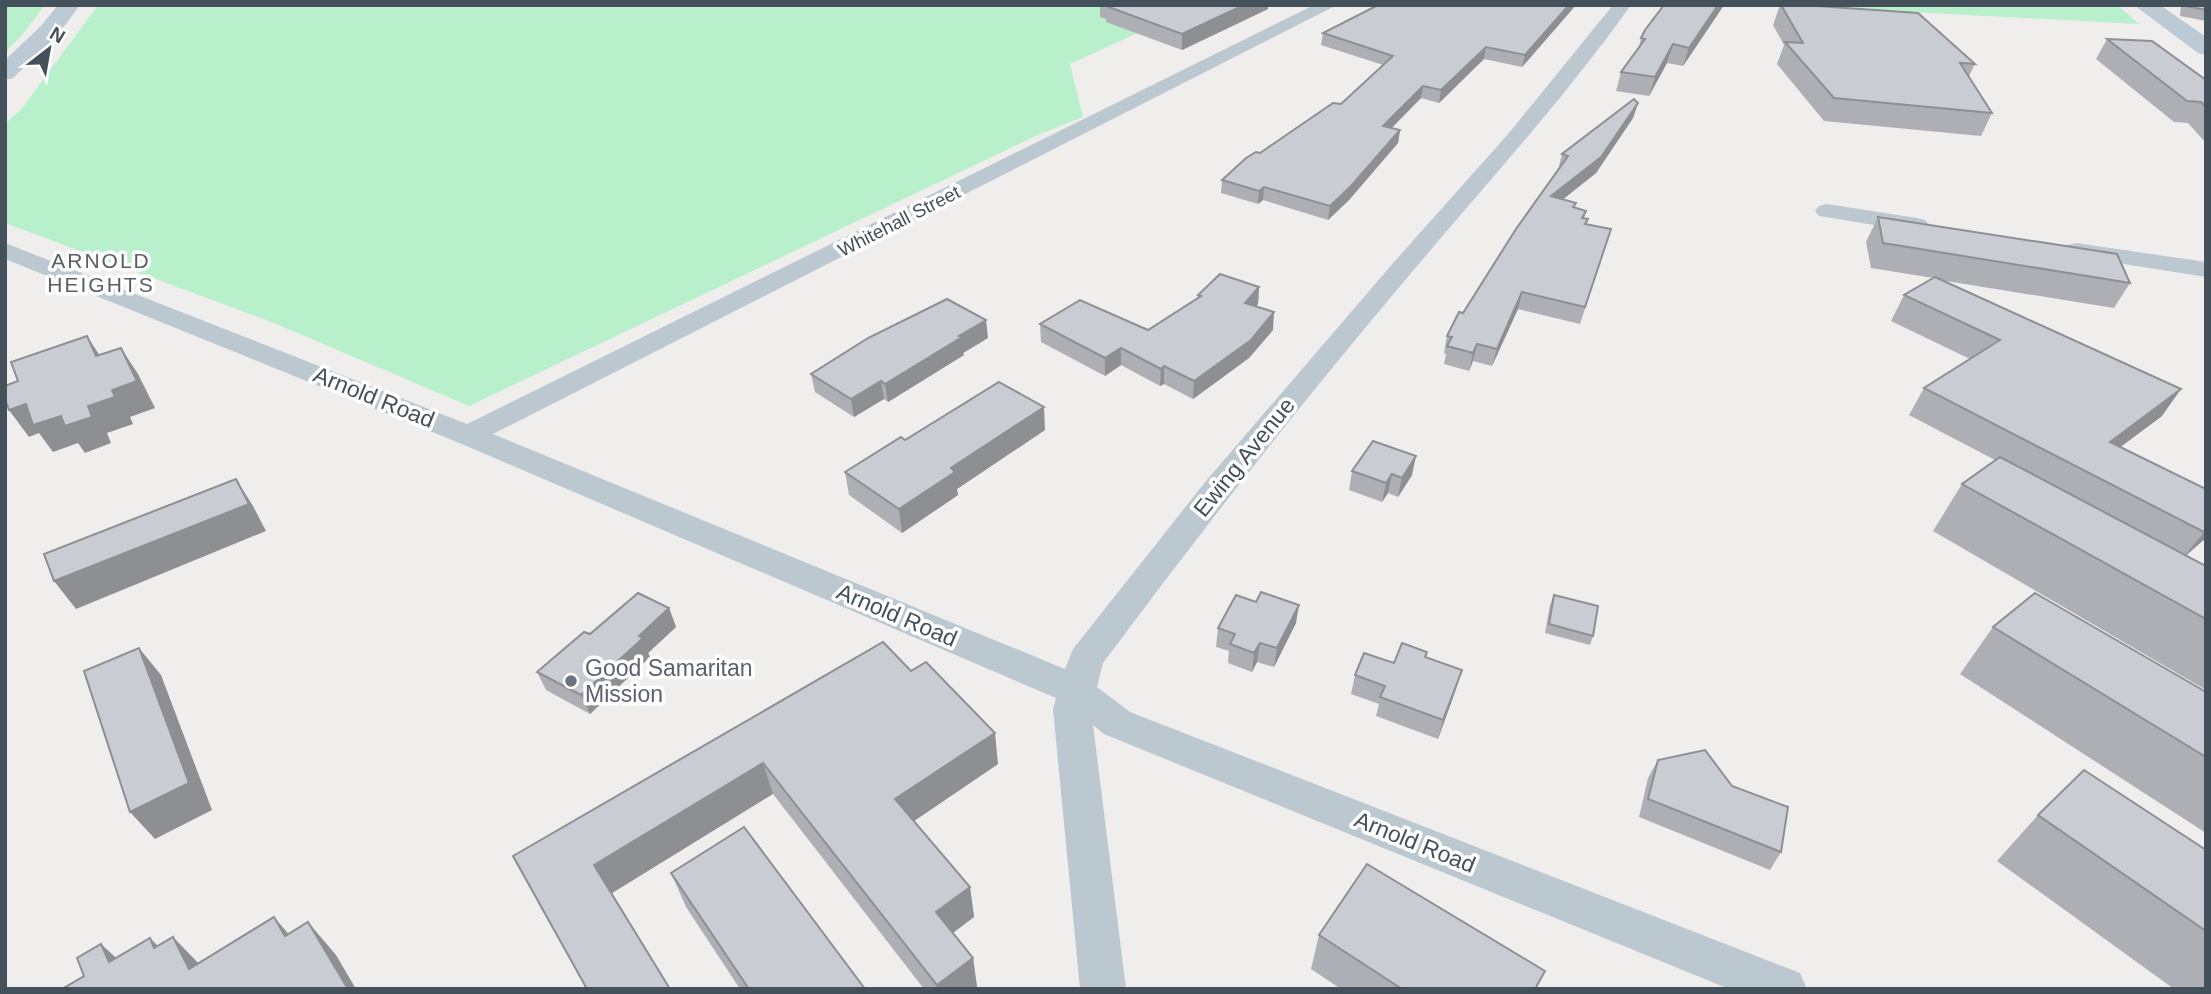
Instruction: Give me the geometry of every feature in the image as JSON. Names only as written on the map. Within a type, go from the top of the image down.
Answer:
[{"type":"main road","points":[[5,73],[49,32],[69,5]]},
{"type":"main road","points":[[2145,5],[2206,48]]},
{"type":"street","name":"Whitehall Street","points":[[468,435],[1328,5]]},
{"type":"street","name":"Ewing Avenue","points":[[1103,989],[1072,709],[1087,659],[1217,488],[1402,267],[1517,138],[1622,5]]},
{"type":"street","points":[[1827,211],[1945,229]]},
{"type":"street","points":[[2050,246],[2206,270]]},
{"type":"street","name":"Arnold Road","points":[[5,250],[468,435],[1077,692],[1116,723],[1784,989]]},
{"type":"green space","points":[[5,5],[45,5],[5,52]]},
{"type":"green space","points":[[98,5],[1198,5],[1070,64],[1083,117],[1040,134],[469,406],[274,323],[5,223],[5,124],[23,107]]},
{"type":"green space","points":[[2117,5],[2139,24],[1797,6]]},
{"type":"building","points":[[1244,5],[1182,34],[1106,6]]},
{"type":"building","points":[[1378,5],[1569,5],[1525,55],[1486,47],[1441,90],[1423,86],[1383,126],[1400,130],[1330,206],[1264,187],[1259,191],[1222,180],[1246,158],[1256,152],[1260,153],[1333,103],[1341,104],[1393,56],[1323,33]]},
{"type":"building","points":[[1664,5],[1718,5],[1689,48],[1673,44],[1655,77],[1621,72],[1645,39],[1641,38],[1645,30]]},
{"type":"building","points":[[1781,5],[1918,13],[1975,64],[1960,63],[1992,113],[1834,98],[1785,42],[1803,43]]},
{"type":"building","points":[[2206,5],[2206,10],[2186,6]]},
{"type":"building","points":[[2107,39],[2152,41],[2206,80],[2206,107],[2201,102],[2187,101]]},
{"type":"building","points":[[1634,99],[1638,103],[1601,157],[1551,196],[1576,203],[1573,207],[1586,211],[1582,218],[1588,219],[1585,224],[1611,229],[1585,307],[1522,292],[1497,349],[1477,344],[1473,353],[1447,346],[1452,337],[1447,336],[1459,312],[1463,313],[1516,229],[1568,156],[1562,154]]},
{"type":"building","points":[[1878,217],[2117,254],[2130,283],[1883,243]]},
{"type":"building","points":[[1220,274],[1259,287],[1245,303],[1274,312],[1251,340],[1194,381],[1164,366],[1161,369],[1121,348],[1105,358],[1040,324],[1080,300],[1148,330],[1201,296],[1198,295]]},
{"type":"building","points":[[1935,277],[2181,389],[2110,442],[2206,489],[2206,530],[2204,532],[1924,388],[2000,340],[1904,295]]},
{"type":"building","points":[[947,299],[986,320],[885,384],[881,381],[851,399],[811,374],[868,338]]},
{"type":"building","points":[[87,336],[96,356],[121,348],[137,381],[112,390],[115,397],[88,406],[92,417],[65,426],[61,416],[33,425],[26,404],[9,410],[5,399],[5,386],[18,381],[11,362]]},
{"type":"building","points":[[999,382],[1044,407],[951,468],[955,472],[899,509],[845,472],[901,437],[905,440]]},
{"type":"building","points":[[1373,441],[1416,456],[1402,478],[1392,474],[1386,483],[1352,471]]},
{"type":"building","points":[[2000,457],[2206,566],[2206,619],[1962,484]]},
{"type":"building","points":[[236,479],[249,504],[54,581],[44,554]]},
{"type":"building","points":[[1261,592],[1299,605],[1277,648],[1260,643],[1254,653],[1230,644],[1235,634],[1218,628],[1236,595],[1256,602]]},
{"type":"building","points":[[638,593],[669,608],[639,636],[643,638],[581,695],[537,672],[584,632],[590,634]]},
{"type":"building","points":[[2035,593],[2206,692],[2206,757],[1993,627]]},
{"type":"building","points":[[1554,595],[1598,606],[1593,636],[1549,624]]},
{"type":"building","points":[[883,642],[911,671],[926,662],[995,733],[895,799],[970,887],[936,912],[973,958],[937,985],[763,763],[594,865],[670,989],[587,989],[513,856]]},
{"type":"building","points":[[1402,643],[1427,652],[1425,657],[1462,670],[1443,720],[1380,697],[1385,686],[1355,675],[1364,653],[1394,663]]},
{"type":"building","points":[[139,648],[189,783],[130,812],[84,671]]},
{"type":"building","points":[[1705,750],[1732,786],[1788,807],[1781,852],[1648,799],[1658,760]]},
{"type":"building","points":[[2084,770],[2206,850],[2206,931],[2038,815]]},
{"type":"building","points":[[744,827],[865,989],[749,989],[671,873]]},
{"type":"building","points":[[1367,864],[1545,971],[1535,989],[1402,989],[1319,935]]},
{"type":"building","points":[[274,917],[285,936],[308,922],[348,989],[62,989],[84,976],[77,958],[101,944],[109,962],[150,938],[154,948],[173,937],[189,969]]},
{"type":"place","name":"Good Samaritan Mission","points":[[571,681]]},
{"type":"district","name":"ARNOLD HEIGHTS","points":[[101,272]]}]
